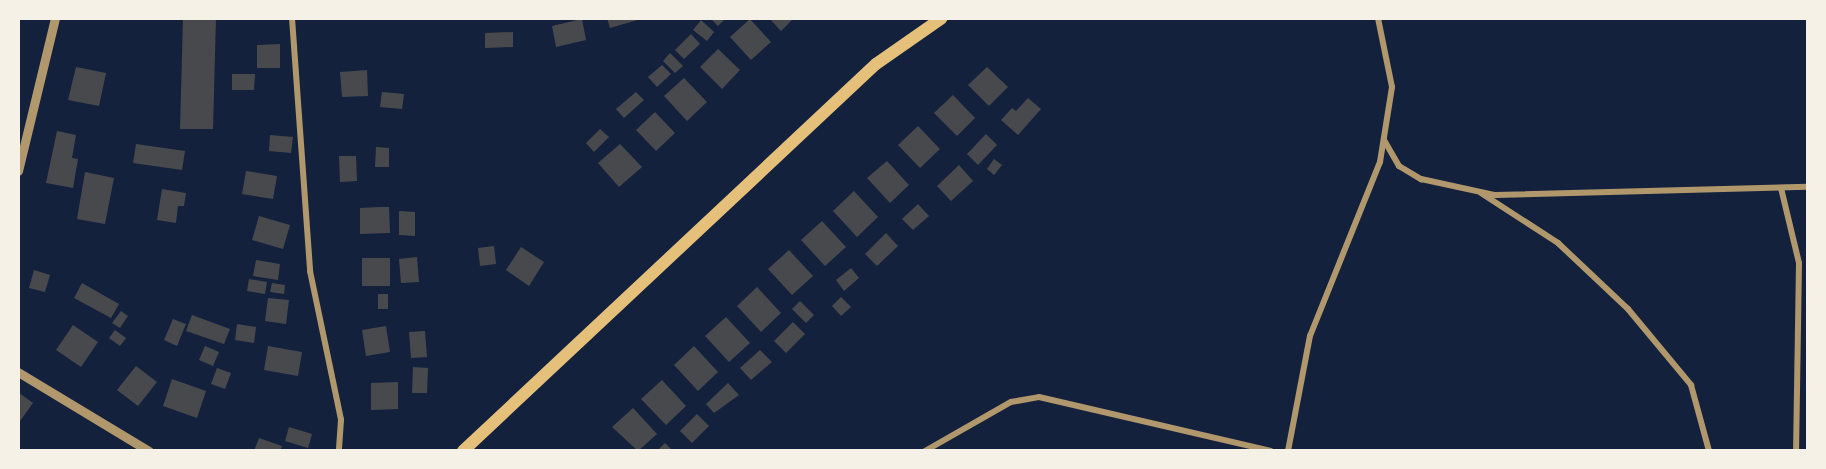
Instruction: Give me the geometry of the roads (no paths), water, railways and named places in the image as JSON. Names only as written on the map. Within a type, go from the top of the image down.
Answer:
[{"type":"main road","points":[[463,451],[876,64],[942,18]]},
{"type":"street","points":[[18,171],[55,18]]},
{"type":"street","points":[[292,18],[310,271],[341,420],[339,451]]},
{"type":"street","points":[[1288,451],[1310,336],[1380,162],[1392,87],[1378,18]]},
{"type":"street","points":[[1384,140],[1399,166],[1421,179],[1495,195],[1808,188]]},
{"type":"street","points":[[1781,188],[1799,263],[1796,451]]},
{"type":"street","points":[[1478,191],[1558,243],[1628,309],[1691,385],[1709,451]]},
{"type":"street","points":[[18,372],[149,451]]},
{"type":"street","points":[[925,451],[1011,402],[1039,397],[1271,451]]}]
